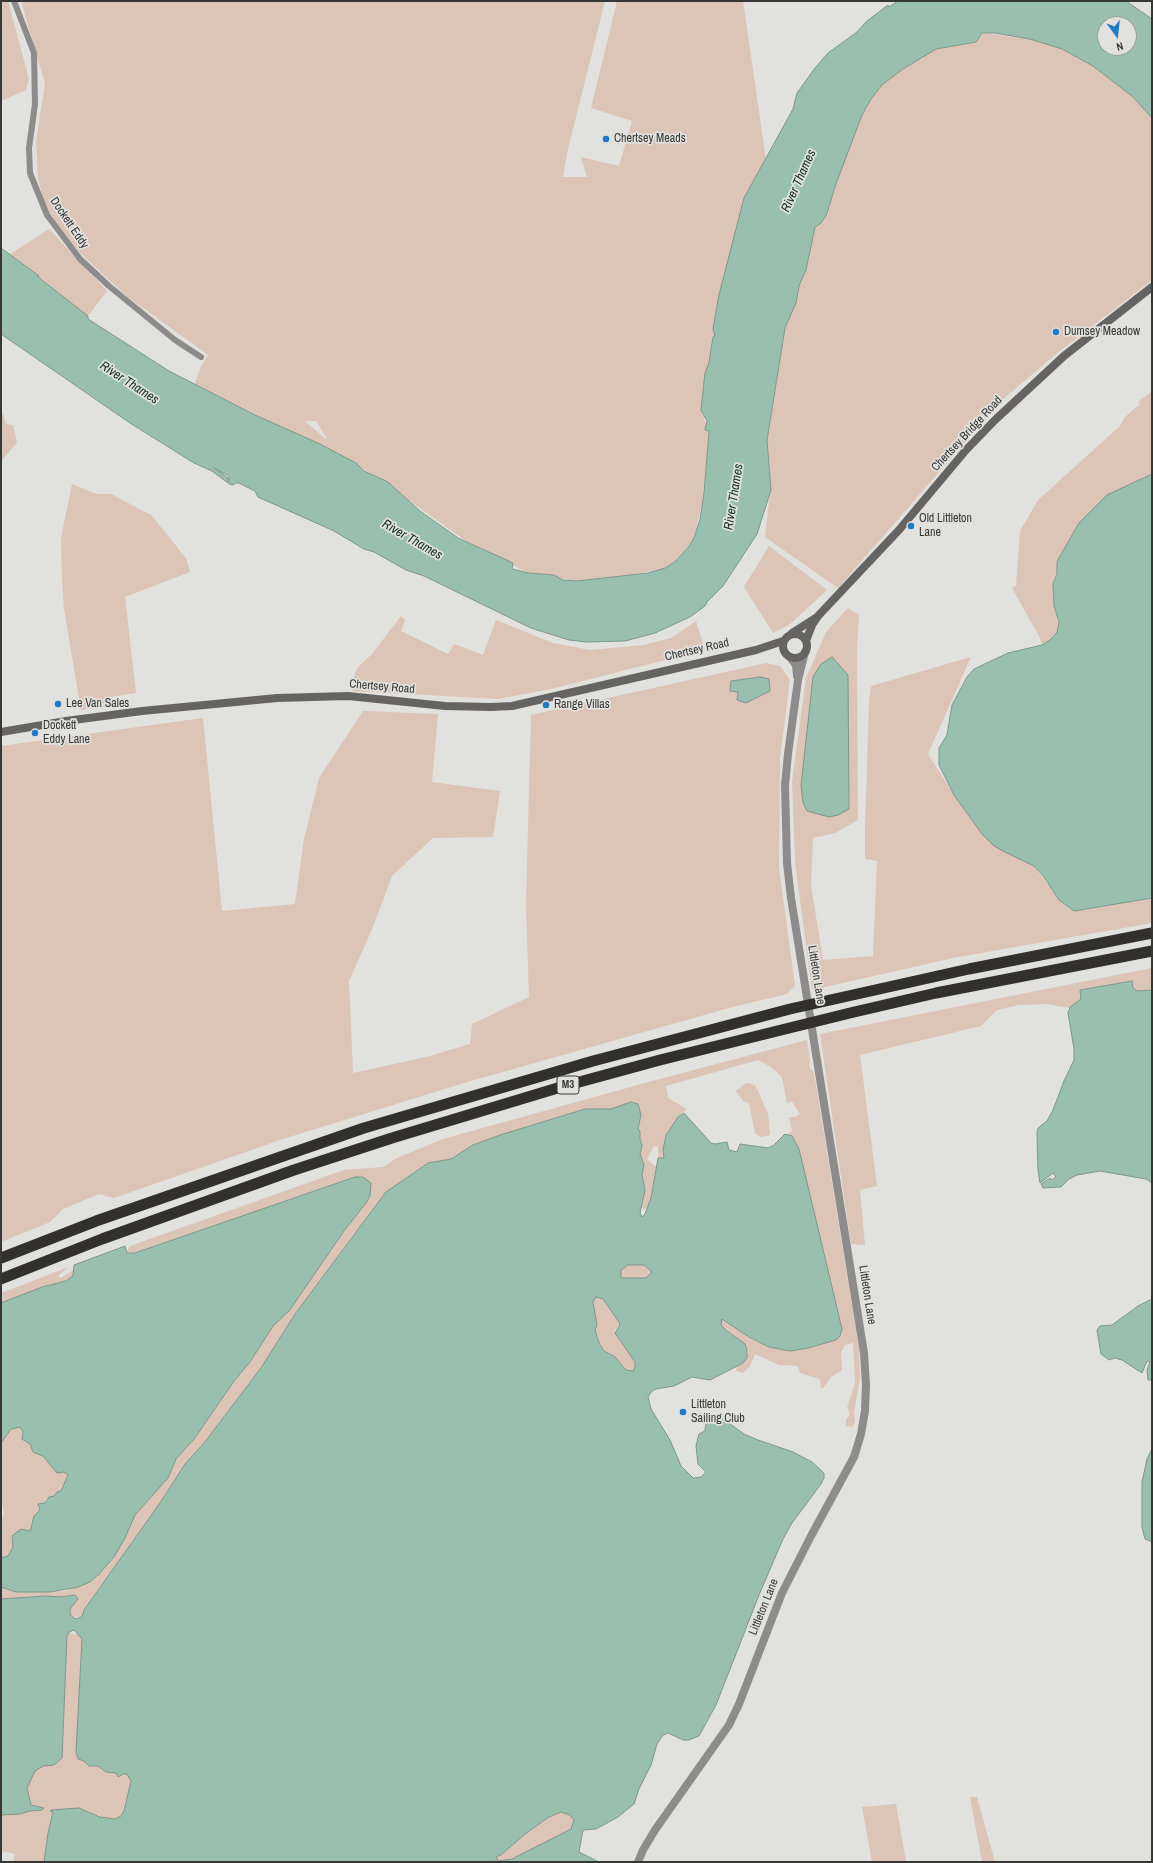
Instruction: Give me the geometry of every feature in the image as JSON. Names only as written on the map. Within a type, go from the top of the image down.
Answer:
[{"type":"highway","name":"M3","points":[[1,1258],[111,1216],[364,1128],[585,1063],[790,1009],[969,969],[1152,933]]},
{"type":"highway","name":"M3","points":[[1,1279],[123,1232],[294,1170],[392,1138],[561,1087],[667,1058],[857,1011],[1018,976],[1152,951]]},
{"type":"main road","name":"Chertsey Bridge Road","points":[[806,641],[812,625],[818,616],[899,530],[966,450],[1009,405],[1064,356],[1152,287]]},
{"type":"main road","name":"Chertsey Bridge Road","points":[[792,633],[818,616]]},
{"type":"main road","points":[[792,633],[802,636],[806,641],[805,652],[799,657],[790,657],[784,651],[783,641],[792,633]]},
{"type":"main road","name":"Chertsey Road","points":[[1,732],[136,712],[277,698],[348,696],[444,706],[512,706],[756,650],[783,641]]},
{"type":"main road","name":"Chertsey Road","points":[[756,650],[772,649],[784,651]]},
{"type":"street","name":"Dockett Eddy","points":[[14,1],[34,53],[36,104],[29,148],[30,173],[47,215],[80,258],[109,286],[174,340],[201,357]]},
{"type":"street","name":"Littleton Lane","points":[[638,1862],[643,1850],[655,1830],[729,1725],[739,1704],[782,1592],[854,1457],[861,1434],[865,1411],[866,1385],[864,1353],[806,983],[791,898],[785,821],[785,785],[798,680],[805,652]]},
{"type":"street","points":[[790,657],[796,665],[798,680]]},
{"type":"shaded area","points":[[1,1],[8,1],[29,79],[26,90],[1,101]]},
{"type":"shaded area","points":[[21,1],[605,1],[567,153],[563,177],[587,177],[581,157],[619,166],[632,121],[591,108],[617,1],[743,1],[766,160],[744,198],[701,410],[709,433],[704,493],[694,538],[676,561],[665,568],[632,575],[577,581],[529,573],[473,546],[369,472],[195,384],[201,366],[208,355],[128,297],[79,252],[46,209],[38,178],[36,141],[45,84]],"holes":[[[305,421],[316,421],[327,439]]]},
{"type":"shaded area","points":[[982,33],[1030,39],[1062,49],[1093,66],[1133,97],[1152,118],[1152,280],[1055,355],[1002,400],[838,588],[765,537],[771,485],[767,440],[785,328],[796,303],[799,286],[806,270],[815,227],[826,216],[849,147],[862,115],[871,99],[882,85],[903,69],[936,49],[976,42]]},
{"type":"shaded area","points":[[49,229],[107,291],[88,316],[10,254]]},
{"type":"shaded area","points":[[1152,391],[1152,474],[1143,477],[1079,523],[1057,562],[1057,574],[1053,584],[1054,606],[1059,627],[1050,640],[1042,645],[1040,638],[1012,588],[1016,586],[1020,531],[1038,500],[1120,426],[1125,417],[1140,404],[1138,402]]},
{"type":"shaded area","points":[[1,414],[3,414],[6,424],[13,425],[17,442],[1,462]]},
{"type":"shaded area","points":[[72,484],[96,494],[111,494],[151,515],[186,558],[190,572],[125,597],[136,693],[110,697],[111,706],[81,710],[64,609],[62,581],[61,538]]},
{"type":"shaded area","points":[[769,546],[827,590],[789,625],[773,633],[744,587]]},
{"type":"shaded area","points":[[848,608],[859,615],[857,648],[858,820],[835,833],[813,838],[811,885],[823,960],[873,956],[877,861],[865,859],[869,704],[871,686],[971,657],[928,754],[954,795],[982,834],[1005,852],[1034,866],[1063,904],[1074,911],[1152,898],[1152,923],[953,958],[812,990],[795,862],[792,782],[806,678],[826,632]]},
{"type":"shaded area","points":[[401,616],[405,620],[401,631],[448,654],[454,644],[483,655],[496,620],[553,643],[590,650],[643,645],[671,638],[696,621],[705,650],[551,689],[498,699],[353,691],[354,676],[358,667],[372,654]]},
{"type":"shaded area","points":[[766,663],[780,666],[790,680],[780,758],[779,868],[795,986],[787,994],[729,1008],[464,1083],[283,1139],[114,1198],[99,1194],[63,1209],[50,1222],[1,1242],[1,746],[203,718],[222,911],[295,904],[304,839],[319,778],[363,711],[438,714],[432,782],[500,791],[493,837],[433,838],[392,876],[373,927],[349,981],[353,1073],[430,1056],[470,1044],[472,1024],[529,997],[526,906],[531,715]],"holes":[[[731,681],[738,681],[746,703],[737,700],[739,692]]]},
{"type":"shaded area","points":[[1152,968],[1152,990],[1137,991],[1133,988],[1132,981],[1081,990],[1081,999],[1069,1008],[1047,1004],[1018,1005],[997,1010],[981,1026],[860,1055],[877,1186],[860,1190],[865,1245],[851,1244],[820,1034]]},
{"type":"shaded area","points":[[807,1040],[810,1060],[809,1066],[814,1073],[859,1349],[860,1378],[854,1412],[855,1422],[852,1427],[846,1426],[846,1419],[849,1416],[847,1408],[855,1383],[853,1343],[845,1345],[841,1352],[842,1370],[831,1377],[823,1388],[821,1388],[820,1379],[800,1373],[798,1366],[779,1365],[755,1354],[750,1366],[743,1373],[736,1371],[738,1363],[749,1352],[745,1344],[721,1325],[720,1321],[724,1319],[749,1337],[769,1347],[790,1351],[808,1348],[836,1340],[792,1136],[788,1134],[792,1131],[789,1117],[795,1117],[800,1114],[792,1101],[787,1103],[782,1077],[771,1067],[758,1060],[666,1086],[668,1098],[687,1109],[678,1117],[666,1135],[663,1150],[664,1159],[658,1158],[658,1147],[654,1146],[647,1159],[656,1167],[651,1198],[647,1209],[641,1208],[645,1189],[642,1175],[644,1165],[640,1153],[642,1146],[640,1131],[638,1129],[641,1115],[635,1103],[611,1109],[585,1109],[500,1135],[473,1145],[451,1159],[428,1163],[411,1174],[354,1234],[295,1314],[261,1368],[204,1443],[185,1464],[160,1503],[84,1610],[82,1617],[70,1615],[70,1609],[78,1599],[75,1595],[1,1599],[1,1587],[11,1591],[25,1592],[65,1591],[90,1582],[99,1574],[114,1556],[125,1538],[135,1515],[168,1478],[176,1459],[195,1438],[234,1381],[250,1362],[273,1326],[289,1311],[344,1231],[366,1203],[367,1179],[355,1177],[135,1253],[127,1252],[130,1246],[344,1170],[383,1167],[397,1158],[443,1139]]},
{"type":"shaded area","points":[[746,1083],[755,1085],[768,1113],[770,1135],[760,1137],[755,1133],[749,1103],[743,1101],[736,1091]]},
{"type":"shaded area","points":[[628,1265],[644,1265],[652,1272],[646,1278],[621,1278],[621,1270]]},
{"type":"shaded area","points":[[69,1267],[58,1276],[61,1278],[75,1269],[73,1277],[66,1281],[42,1287],[1,1303],[1,1293]]},
{"type":"shaded area","points":[[596,1296],[603,1299],[619,1322],[620,1325],[615,1330],[623,1346],[635,1362],[633,1371],[626,1370],[615,1357],[604,1351],[599,1343],[595,1329],[593,1302]]},
{"type":"shaded area","points":[[15,1427],[21,1428],[24,1441],[30,1444],[33,1451],[43,1456],[57,1473],[64,1472],[68,1475],[61,1492],[46,1499],[45,1503],[39,1503],[40,1510],[31,1522],[30,1531],[28,1532],[23,1529],[11,1538],[13,1546],[7,1557],[1,1558],[1,1523],[4,1513],[1,1497],[1,1443],[11,1429]]},
{"type":"shaded area","points":[[69,1632],[75,1635],[78,1633],[82,1638],[84,1761],[89,1766],[98,1766],[106,1772],[116,1773],[119,1777],[123,1774],[127,1774],[131,1781],[131,1785],[124,1811],[121,1816],[115,1820],[108,1819],[79,1808],[56,1810],[53,1812],[48,1833],[44,1862],[13,1862],[15,1854],[1,1851],[1,1815],[20,1814],[42,1810],[43,1808],[31,1805],[27,1788],[35,1771],[43,1766],[54,1765],[62,1758],[67,1636]]},
{"type":"shaded area","points":[[970,1797],[977,1797],[995,1862],[982,1862]]},
{"type":"shaded area","points":[[896,1804],[906,1862],[872,1862],[862,1807]]},
{"type":"shaded area","points":[[561,1812],[570,1815],[574,1820],[571,1829],[512,1859],[498,1861],[495,1857],[501,1855],[525,1834],[549,1817]]},
{"type":"water","name":"River Thames","points":[[898,1],[1126,1],[1152,19],[1152,118],[1133,97],[1093,66],[1062,49],[1030,39],[995,33],[982,33],[976,42],[936,49],[903,69],[882,85],[871,99],[862,115],[836,184],[826,216],[820,224],[815,227],[806,270],[799,286],[796,303],[785,328],[767,440],[771,490],[757,534],[723,586],[705,606],[690,617],[655,633],[625,641],[587,642],[569,640],[531,628],[424,576],[406,570],[374,552],[364,549],[334,531],[258,497],[255,491],[239,483],[233,485],[229,484],[229,476],[214,468],[228,478],[228,483],[212,471],[194,463],[130,423],[1,334],[1,248],[39,276],[38,277],[88,316],[88,319],[169,371],[255,415],[320,444],[356,463],[364,471],[388,482],[420,511],[458,538],[513,563],[512,569],[529,573],[554,575],[563,580],[577,581],[648,573],[665,568],[676,561],[689,546],[694,538],[700,519],[704,493],[709,433],[709,431],[705,430],[707,421],[701,410],[705,373],[709,363],[713,337],[715,336],[713,329],[719,295],[744,198],[793,109],[797,93],[815,68],[828,53],[857,32],[867,21],[888,5],[889,7]]},
{"type":"water","points":[[1152,474],[1152,898],[1074,911],[1059,900],[1044,877],[1034,866],[994,846],[982,834],[954,795],[939,765],[939,748],[947,735],[952,705],[967,677],[974,669],[1008,653],[1042,645],[1050,640],[1057,632],[1059,622],[1054,606],[1053,584],[1057,574],[1057,562],[1079,523],[1107,495]]},
{"type":"water","points":[[832,657],[848,675],[849,809],[838,815],[829,817],[807,811],[803,803],[801,786],[813,677],[821,664]]},
{"type":"water","points":[[760,677],[769,679],[770,691],[746,703],[737,700],[738,692],[730,691],[731,681]]},
{"type":"water","points":[[1132,981],[1133,988],[1137,991],[1152,990],[1152,1183],[1146,1179],[1100,1171],[1077,1175],[1069,1179],[1061,1187],[1043,1188],[1041,1184],[1050,1178],[1052,1180],[1056,1177],[1053,1173],[1040,1183],[1038,1170],[1037,1132],[1038,1128],[1047,1121],[1053,1110],[1074,1060],[1074,1049],[1068,1013],[1070,1007],[1081,999],[1080,990]]},
{"type":"water","points":[[631,1102],[638,1104],[641,1115],[638,1129],[640,1131],[642,1146],[640,1154],[644,1165],[642,1175],[645,1190],[640,1213],[642,1217],[645,1214],[651,1198],[658,1158],[664,1158],[663,1150],[666,1135],[678,1117],[684,1113],[711,1143],[715,1144],[727,1142],[729,1150],[737,1152],[740,1144],[768,1148],[774,1145],[785,1134],[792,1136],[799,1149],[842,1329],[840,1336],[836,1340],[808,1348],[790,1351],[769,1347],[749,1337],[722,1319],[721,1325],[745,1344],[747,1358],[743,1363],[710,1380],[692,1377],[674,1386],[656,1389],[651,1392],[648,1397],[651,1409],[670,1440],[681,1466],[693,1478],[701,1477],[706,1472],[698,1464],[696,1446],[699,1434],[705,1431],[706,1423],[719,1416],[744,1434],[793,1452],[812,1462],[824,1473],[824,1478],[821,1484],[792,1523],[783,1539],[759,1595],[716,1705],[699,1736],[689,1740],[683,1740],[668,1733],[663,1735],[657,1744],[651,1765],[639,1789],[634,1804],[618,1817],[596,1829],[583,1830],[579,1852],[599,1862],[44,1862],[48,1833],[53,1812],[50,1811],[51,1810],[79,1808],[100,1817],[115,1819],[121,1816],[124,1811],[131,1781],[127,1774],[123,1774],[118,1777],[116,1773],[106,1772],[98,1766],[89,1766],[84,1761],[78,1759],[76,1752],[82,1639],[74,1630],[69,1632],[67,1636],[62,1758],[54,1765],[43,1766],[35,1771],[27,1788],[31,1805],[44,1808],[42,1810],[20,1814],[1,1815],[1,1599],[75,1595],[78,1599],[70,1609],[70,1615],[76,1619],[82,1617],[84,1610],[160,1503],[185,1464],[204,1443],[261,1368],[295,1314],[386,1192],[428,1163],[451,1159],[473,1145],[500,1135],[585,1109],[611,1109]],"holes":[[[628,1265],[644,1265],[652,1272],[646,1278],[621,1278],[621,1270]],[[596,1297],[603,1299],[619,1322],[620,1325],[615,1333],[635,1362],[633,1371],[626,1370],[615,1357],[604,1351],[599,1343],[595,1330],[597,1325],[593,1302]],[[561,1812],[570,1815],[574,1820],[571,1829],[512,1859],[498,1861],[496,1857],[501,1855],[525,1834],[549,1817]]]},
{"type":"water","points":[[355,1177],[363,1177],[371,1183],[370,1196],[366,1203],[344,1231],[289,1311],[273,1326],[250,1362],[234,1381],[195,1438],[176,1459],[168,1478],[135,1515],[125,1538],[114,1557],[90,1582],[78,1587],[50,1592],[16,1592],[1,1587],[1,1558],[8,1556],[13,1547],[12,1536],[21,1529],[30,1531],[34,1516],[40,1510],[38,1504],[45,1503],[49,1497],[54,1496],[57,1492],[61,1491],[68,1475],[64,1472],[57,1473],[43,1456],[33,1452],[30,1444],[22,1439],[23,1432],[20,1427],[11,1429],[1,1443],[1,1303],[42,1287],[66,1281],[73,1276],[74,1265],[125,1246],[127,1253],[135,1253]]},
{"type":"water","points":[[1152,1299],[1152,1380],[1148,1380],[1147,1370],[1150,1362],[1147,1361],[1142,1373],[1122,1360],[1115,1358],[1109,1360],[1101,1354],[1097,1330],[1100,1326],[1112,1325],[1138,1306]]},
{"type":"water","points":[[1152,1449],[1152,1542],[1145,1539],[1142,1527],[1142,1482],[1147,1459]]},
{"type":"place","name":"Chertsey Meads","points":[[606,139]]},
{"type":"place","name":"Dumsey Meadow","points":[[1056,332]]},
{"type":"place","name":"Old Littleton Lane","points":[[911,526]]},
{"type":"place","name":"Lee Van Sales","points":[[58,704]]},
{"type":"place","name":"Range Villas","points":[[546,705]]},
{"type":"place","name":"Dockett Eddy Lane","points":[[35,733]]},
{"type":"place","name":"Littleton Sailing Club","points":[[683,1412]]}]
